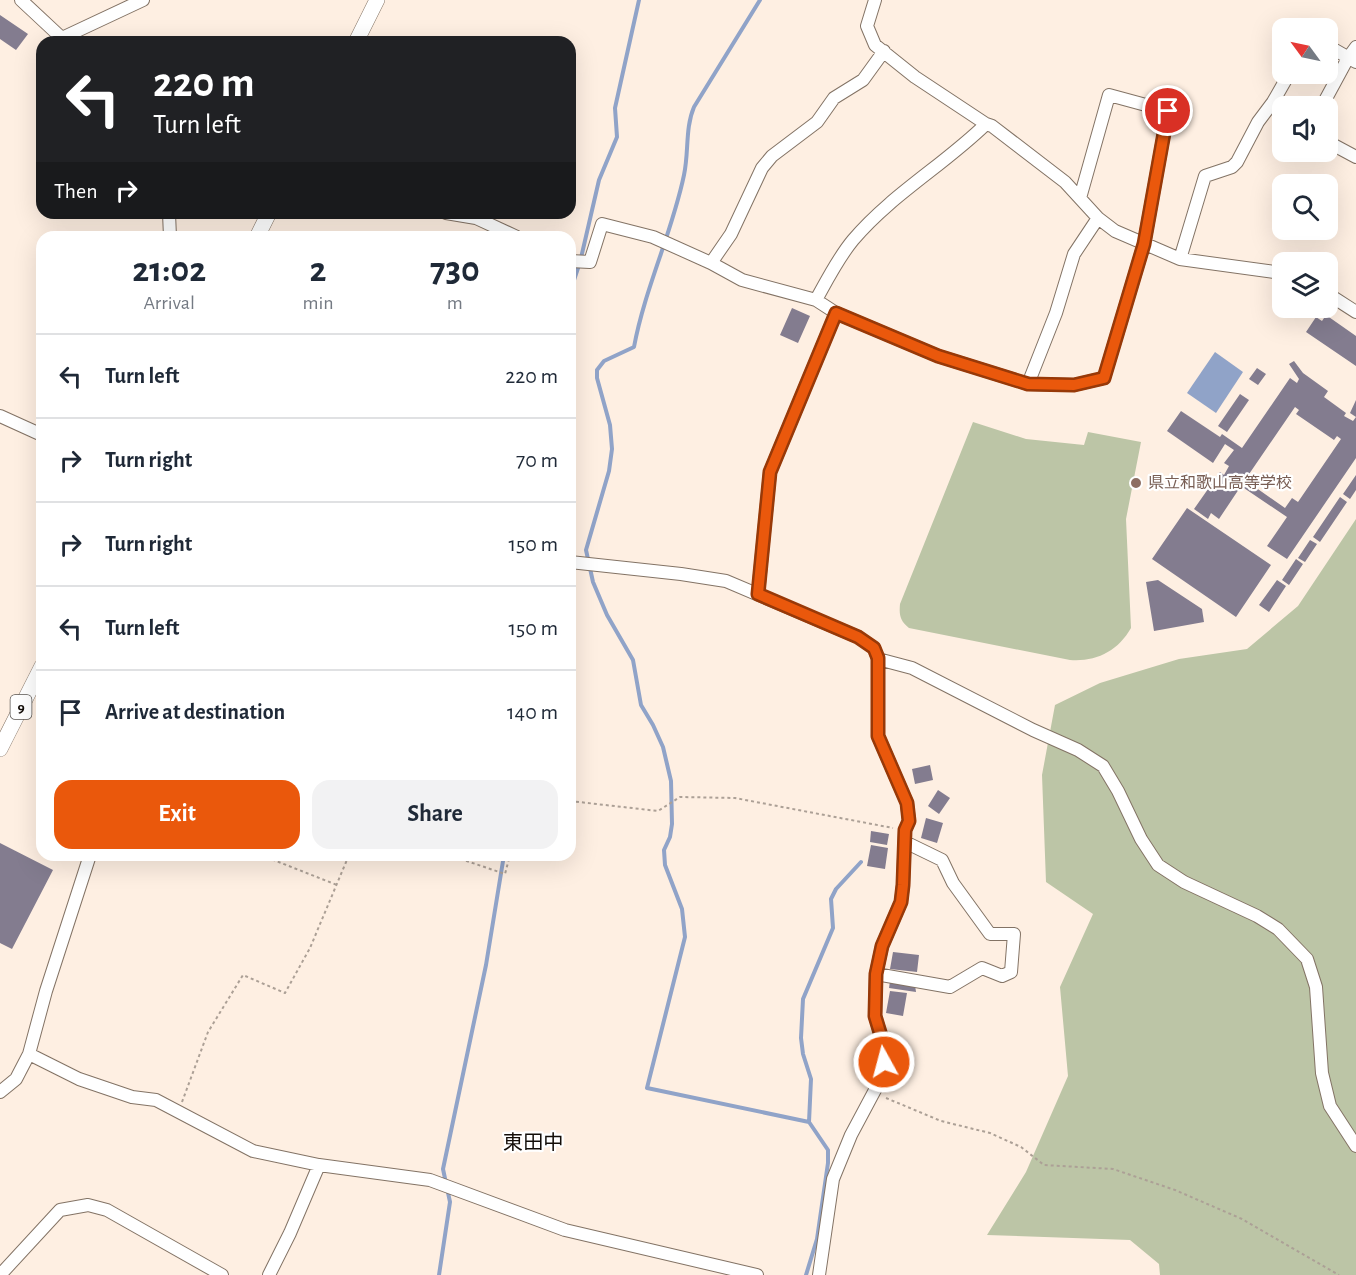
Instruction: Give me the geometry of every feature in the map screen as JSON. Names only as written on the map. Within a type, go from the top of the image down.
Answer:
[{"type":"main road","points":[[359,36],[377,0]]},
{"type":"main road","name":"9","points":[[0,749],[36,678]]},
{"type":"street","points":[[21,0],[60,36]]},
{"type":"street","points":[[72,36],[143,0]]},
{"type":"street","points":[[875,0],[867,26],[875,45],[915,76],[1030,153],[1065,182],[1098,218],[1115,231],[1180,259],[1272,272]]},
{"type":"street","points":[[1329,96],[1354,56],[1338,50]]},
{"type":"street","points":[[711,263],[731,234],[762,168],[772,156],[817,122],[834,99],[863,80],[884,51]]},
{"type":"street","points":[[1180,259],[1205,176],[1232,167],[1237,162],[1258,122],[1283,84]]},
{"type":"street","points":[[576,261],[590,262],[602,225],[653,237],[711,263],[742,280],[816,300],[836,313],[938,356],[1028,384],[1074,385],[1104,378],[1144,244],[1168,111],[1109,95],[1080,198]]},
{"type":"street","points":[[816,300],[852,240],[892,201],[965,144],[986,124]]},
{"type":"street","points":[[1338,147],[1356,157]]},
{"type":"street","points":[[1028,384],[1056,313],[1074,254],[1098,218]]},
{"type":"street","points":[[478,219],[504,231]]},
{"type":"street","points":[[1338,300],[1356,312]]},
{"type":"street","points":[[758,594],[770,472],[836,313]]},
{"type":"street","points":[[0,416],[36,432]]},
{"type":"street","points":[[576,563],[726,581],[858,637],[874,648],[878,658],[878,736],[907,803],[909,821],[905,836],[901,902],[882,946],[876,974],[875,1016],[885,1049],[882,1075],[851,1135],[833,1179],[819,1275]]},
{"type":"street","points":[[878,658],[912,668],[1033,730],[1078,750],[1103,766],[1141,839],[1158,865],[1184,882],[1257,916],[1278,929],[1307,959],[1316,987],[1322,1073],[1330,1106],[1356,1146]]},
{"type":"street","points":[[876,974],[950,987],[982,968],[1002,976],[1011,972],[1014,934],[990,933],[954,883],[942,860],[905,836]]},
{"type":"street","points":[[0,1092],[16,1078],[29,1054],[46,991],[88,861]]},
{"type":"street","points":[[29,1054],[79,1079],[132,1097],[156,1100],[253,1151],[319,1165],[430,1180],[565,1230],[757,1275]]},
{"type":"street","points":[[269,1275],[319,1165]]},
{"type":"street","points":[[0,1275],[60,1210],[88,1205],[107,1210],[222,1275]]},
{"type":"path","points":[[576,802],[658,811],[680,797],[735,798],[905,836]]},
{"type":"path","points":[[276,861],[337,885]]},
{"type":"path","points":[[179,1111],[208,1032],[243,975],[285,993],[310,948],[347,861]]},
{"type":"path","points":[[467,861],[505,874],[508,861]]},
{"type":"path","points":[[872,1092],[941,1121],[990,1133],[1022,1147],[1044,1165],[1113,1169],[1175,1190],[1242,1219],[1340,1275]]},
{"type":"green space","points":[[973,422],[1026,439],[1084,445],[1088,432],[1141,442],[1126,519],[1131,628],[1113,649],[1097,657],[1070,660],[909,628],[902,620],[900,604]]},
{"type":"green space","points":[[1356,519],[1356,1275],[1160,1275],[1159,1264],[1130,1240],[987,1235],[1026,1172],[1068,1076],[1060,987],[1093,914],[1046,882],[1042,775],[1055,705],[1100,683],[1179,659],[1247,649],[1298,606]]},
{"type":"water","points":[[1215,352],[1243,372],[1216,413],[1187,393]]},
{"type":"building","points":[[0,15],[28,34],[16,50],[0,39]]},
{"type":"building","points":[[792,308],[810,316],[798,343],[780,335]]},
{"type":"building","points":[[1315,318],[1322,321],[1324,318],[1330,318],[1356,336],[1356,366],[1306,332]]},
{"type":"building","points":[[1294,361],[1303,373],[1328,391],[1324,397],[1346,413],[1344,416],[1353,421],[1356,417],[1356,458],[1287,559],[1267,546],[1287,517],[1241,486],[1219,519],[1211,513],[1208,519],[1194,509],[1220,472],[1224,475],[1229,466],[1224,463],[1234,450],[1225,444],[1213,463],[1167,431],[1181,411],[1220,437],[1222,434],[1242,448],[1290,378],[1297,383],[1299,379],[1289,364]],"holes":[[[1295,407],[1299,410],[1296,414],[1334,440],[1337,436],[1341,439],[1298,502],[1292,498],[1285,508],[1245,480]]]},
{"type":"building","points":[[1257,368],[1266,374],[1258,385],[1249,379]]},
{"type":"building","points":[[1240,394],[1249,400],[1227,432],[1218,426]]},
{"type":"building","points":[[1356,400],[1356,417],[1350,413]]},
{"type":"building","points":[[1356,475],[1356,490],[1350,499],[1343,494]]},
{"type":"building","points":[[1340,497],[1347,502],[1320,542],[1313,537]]},
{"type":"building","points":[[1187,508],[1271,565],[1236,617],[1152,559]]},
{"type":"building","points":[[1310,540],[1317,544],[1305,562],[1298,558]]},
{"type":"building","points":[[1296,559],[1303,564],[1289,585],[1282,580]]},
{"type":"building","points":[[1158,580],[1202,609],[1204,622],[1154,631],[1146,582]]},
{"type":"building","points":[[1277,580],[1286,586],[1269,612],[1259,605]]},
{"type":"building","points":[[930,765],[933,780],[915,784],[912,769]]},
{"type":"building","points":[[938,790],[950,798],[939,814],[928,806]]},
{"type":"building","points":[[926,818],[943,823],[937,843],[921,838]]},
{"type":"building","points":[[871,831],[889,834],[887,845],[870,842]]},
{"type":"building","points":[[0,843],[53,870],[12,949],[0,943]]},
{"type":"building","points":[[871,845],[888,848],[885,869],[867,866]]},
{"type":"building","points":[[893,952],[919,955],[917,972],[890,969]]},
{"type":"building","points":[[890,981],[915,985],[916,992],[889,988]]},
{"type":"building","points":[[890,991],[907,993],[903,1016],[886,1013]]},
{"type":"waterway","points":[[581,258],[599,180],[617,137],[615,108],[639,0]]},
{"type":"waterway","points":[[760,0],[691,115],[679,197],[645,303],[634,347],[604,361],[597,370],[597,378],[610,425],[612,449],[609,471],[586,550],[593,582],[607,615],[633,660],[641,705],[663,747],[671,781],[672,824],[670,837],[664,850],[665,865],[682,909],[685,937],[647,1088],[809,1122]]},
{"type":"waterway","points":[[576,274],[579,265]]},
{"type":"waterway","points":[[439,1275],[450,1202],[443,1169],[486,965],[503,861]]},
{"type":"waterway","points":[[806,1275],[817,1239],[828,1150],[809,1122],[811,1079],[803,1054],[801,1038],[803,999],[833,928],[831,899],[836,889],[861,862]]},
{"type":"place","name":"県立和歌山高等学校","points":[[1136,483]]},
{"type":"district","name":"東田中","points":[[533,1143]]},
{"type":"route","points":[[884,1062],[885,1049],[875,1016],[874,991],[882,946],[901,902],[905,830],[909,821],[907,803],[878,736],[878,658],[874,648],[858,637],[758,594],[770,472],[836,313],[938,356],[1028,384],[1074,385],[1104,378],[1144,244],[1168,111]]}]
